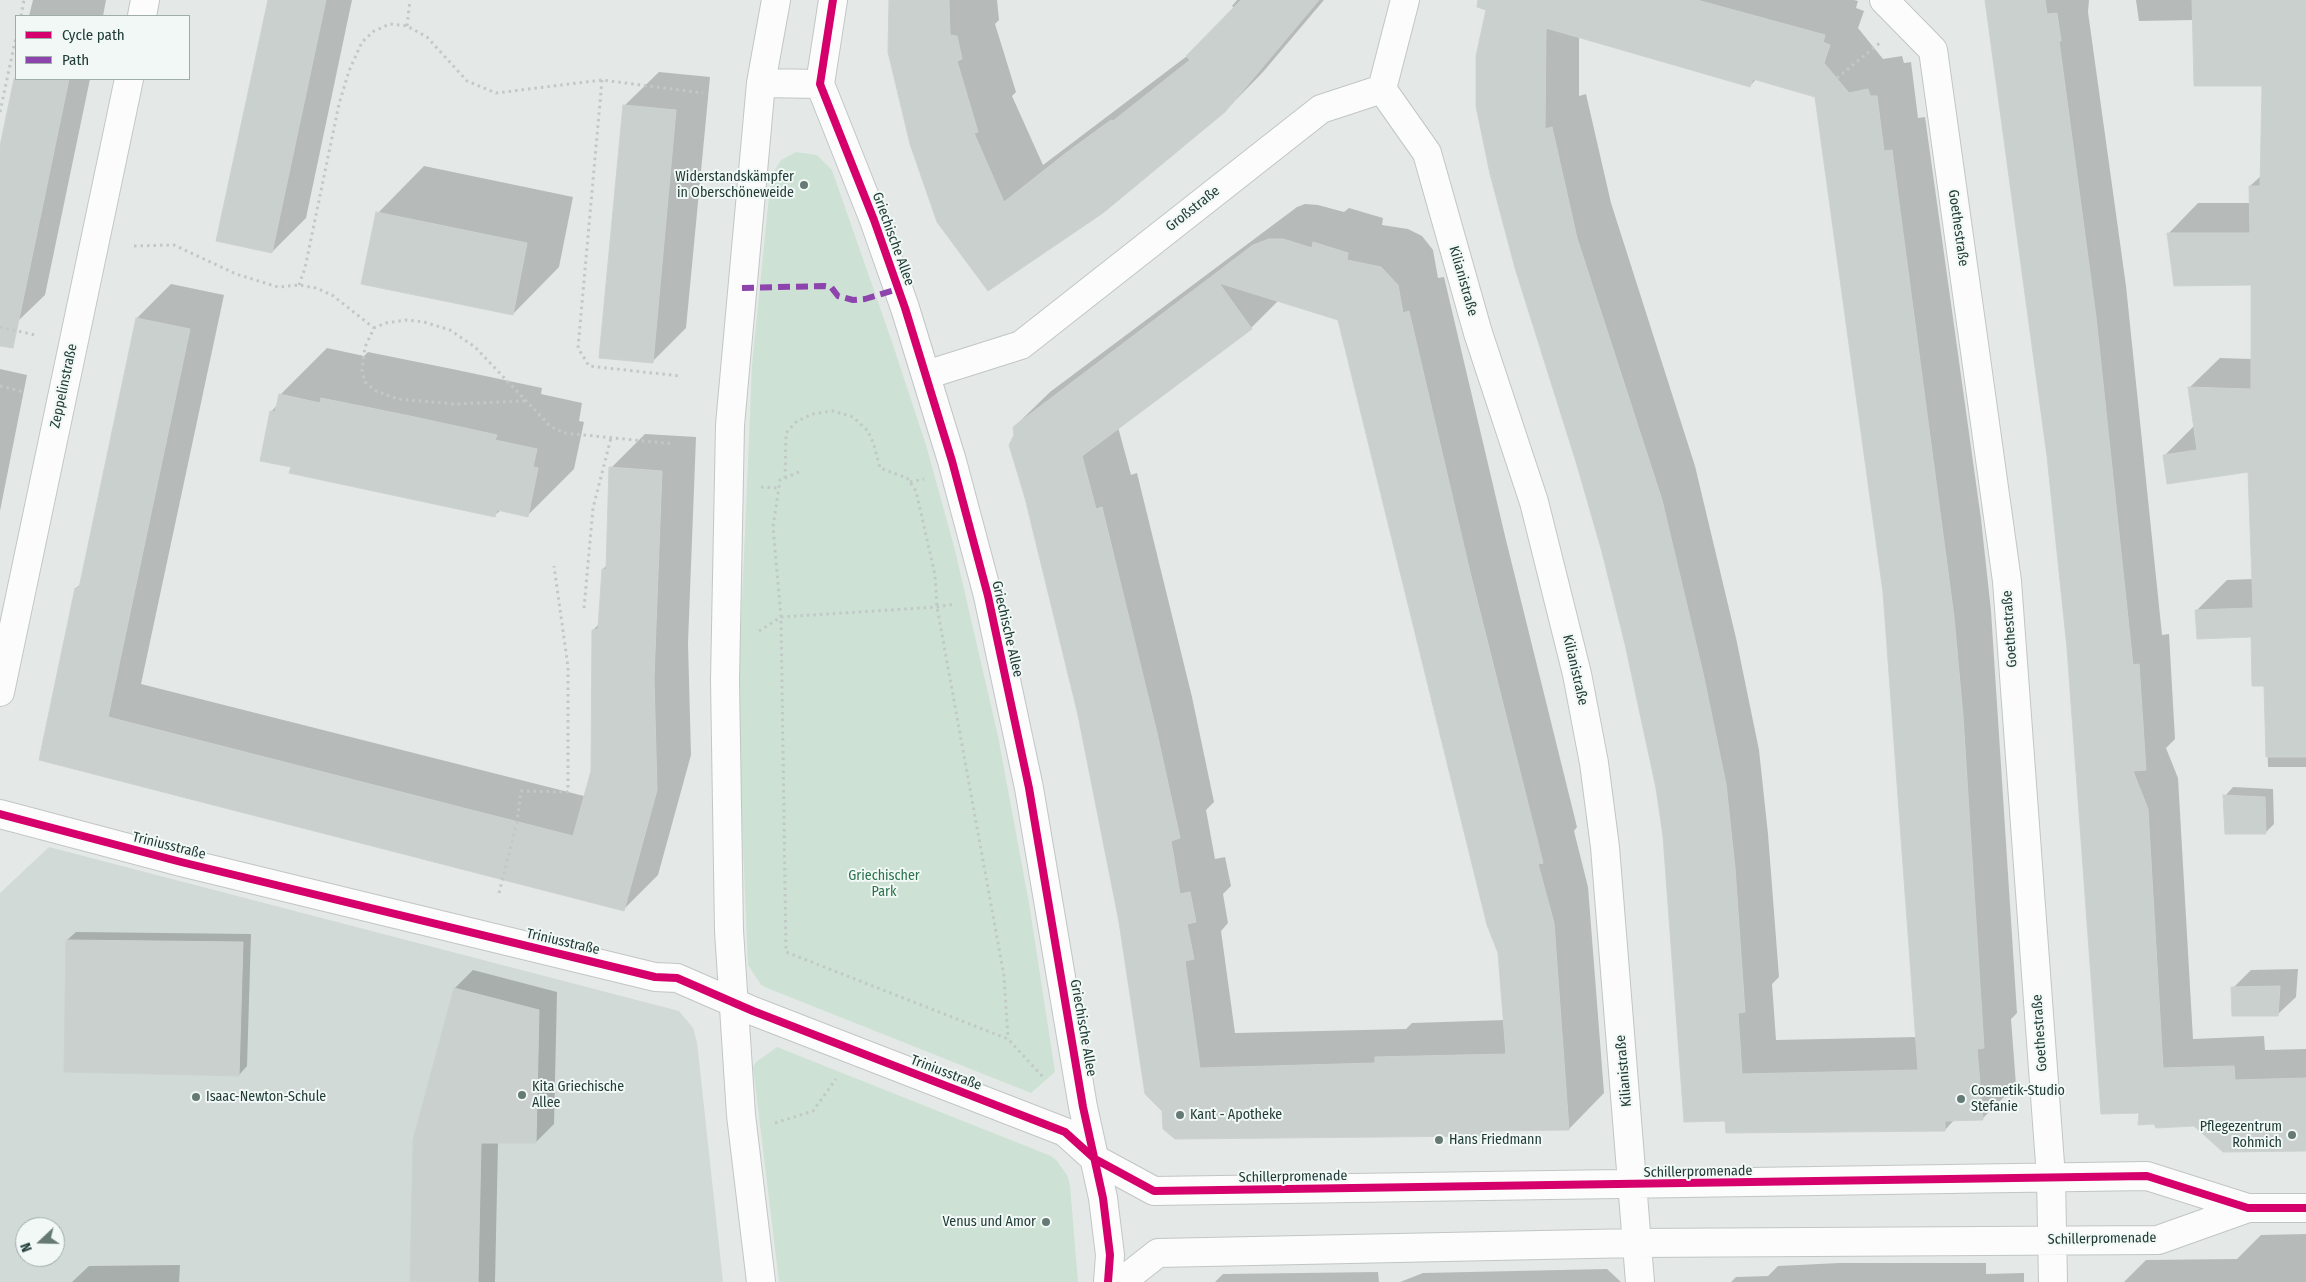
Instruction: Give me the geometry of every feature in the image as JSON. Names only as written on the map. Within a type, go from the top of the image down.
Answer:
[{"type":"street","points":[[142,15],[146,0]]},
{"type":"street","points":[[761,1282],[741,1114],[733,1003],[729,932],[725,680],[730,425],[761,83],[776,0]]},
{"type":"street","name":"Griechische Allee","points":[[832,0],[820,84],[874,220],[926,375],[988,596],[1027,778],[1083,1107],[1106,1222],[1110,1255],[1108,1282]]},
{"type":"street","points":[[1382,89],[1405,0]]},
{"type":"street","name":"Goethestraße","points":[[1884,0],[1933,50],[2007,581],[2051,1177],[2053,1282]]},
{"type":"street","name":"Zeppelinstraße","points":[[0,692],[129,80]]},
{"type":"street","points":[[761,83],[820,84]]},
{"type":"street","name":"Großstraße","points":[[926,375],[1021,345],[1321,109],[1382,89]]},
{"type":"street","name":"Kilianistraße","points":[[1382,89],[1427,153],[1478,333],[1534,502],[1577,674],[1594,762],[1605,847],[1640,1282]]},
{"type":"street","name":"Triniusstraße","points":[[0,814],[181,862],[656,977],[677,978],[733,1003],[1064,1132],[1094,1159]]},
{"type":"street","name":"Schillerpromenade","points":[[1094,1159],[1154,1191],[2147,1176],[2248,1208],[2306,1208]]},
{"type":"street","name":"Schillerpromenade","points":[[1121,1282],[1158,1253],[1637,1243],[2158,1240],[2248,1208]]},
{"type":"path","points":[[21,15],[24,0]]},
{"type":"path","points":[[407,26],[410,0]]},
{"type":"path","points":[[299,284],[306,268],[339,104],[349,71],[362,42],[374,31],[390,24],[407,26],[427,37],[467,82],[496,93],[602,80],[703,93]]},
{"type":"path","points":[[0,112],[15,42]]},
{"type":"path","points":[[1837,78],[1881,42]]},
{"type":"path","points":[[602,80],[578,348],[589,366],[680,376]]},
{"type":"path","points":[[134,246],[174,245],[236,274],[278,287],[299,284],[316,288],[332,295],[374,328]]},
{"type":"path","points":[[525,401],[455,404],[398,399],[376,391],[365,382],[362,370],[365,347],[374,328],[386,323],[406,320],[424,322],[450,330],[475,347],[550,426],[564,433],[674,444]]},
{"type":"path","points":[[0,328],[35,335]]},
{"type":"path","points":[[0,386],[24,392]]},
{"type":"path","points":[[785,478],[786,433],[796,422],[812,414],[833,411],[853,417],[868,431],[874,444],[880,468],[907,478],[916,491],[935,575],[937,607],[1004,976],[1008,1039]]},
{"type":"path","points":[[584,608],[593,508],[611,438]]},
{"type":"path","points":[[799,472],[780,480],[773,527],[781,617],[786,952],[1008,1039],[1044,1077]]},
{"type":"path","points":[[499,893],[518,822],[521,792],[568,792],[568,667],[554,566]]},
{"type":"path","points":[[781,617],[937,607]]},
{"type":"path","points":[[768,1124],[778,1123],[813,1111],[837,1078]]},
{"type":"shaded area","points":[[49,847],[679,1011],[693,1028],[697,1042],[723,1282],[0,1282],[0,893]]},
{"type":"green space","name":"Griechischer Park","points":[[796,152],[817,155],[832,170],[926,445],[955,550],[998,736],[1029,903],[1055,1072],[1031,1093],[767,988],[761,985],[748,965],[740,778],[740,650],[752,365],[771,176],[781,160]]},
{"type":"green space","points":[[777,1047],[1051,1156],[1067,1175],[1070,1185],[1078,1282],[779,1282],[753,1067],[756,1062]]},
{"type":"building","points":[[268,0],[326,0],[272,253],[216,241]]},
{"type":"building","points":[[889,0],[949,0],[950,35],[957,36],[962,59],[957,61],[978,132],[974,133],[1004,202],[1066,153],[1111,120],[1113,121],[1190,60],[1186,56],[1241,0],[1319,0],[1225,112],[1103,213],[988,291],[937,222],[910,144],[888,52]]},
{"type":"building","points":[[1478,0],[1697,0],[1825,35],[1823,42],[1830,45],[1824,63],[1849,93],[1868,89],[1870,96],[1877,96],[1884,151],[1892,150],[1954,617],[1963,716],[1984,1048],[1977,1049],[1983,1120],[1945,1121],[1945,1131],[1726,1133],[1725,1121],[1684,1122],[1663,836],[1656,788],[1625,644],[1602,552],[1577,465],[1515,268],[1490,174],[1476,106],[1476,56],[1486,10],[1477,7]],"holes":[[[1546,28],[1750,87],[1753,79],[1815,97],[1883,592],[1918,1070],[1742,1074],[1738,1013],[1745,1012],[1735,868],[1726,784],[1703,673],[1662,500],[1577,238],[1552,127],[1545,129]]]},
{"type":"building","points":[[1985,0],[2045,0],[2047,14],[2057,13],[2061,41],[2059,41],[2096,317],[2133,665],[2139,664],[2146,770],[2133,771],[2148,809],[2163,1068],[2234,1066],[2235,1080],[2306,1078],[2306,1151],[2223,1152],[2194,1126],[2156,1128],[2154,1124],[2138,1125],[2139,1113],[2101,1114],[2067,648],[2047,456]]},
{"type":"building","points":[[2192,0],[2306,0],[2306,757],[2266,757],[2264,686],[2252,686],[2251,637],[2197,639],[2195,610],[2253,608],[2248,472],[2167,484],[2163,455],[2197,450],[2188,387],[2251,389],[2251,285],[2174,286],[2167,233],[2250,233],[2249,186],[2260,186],[2262,86],[2194,86]]},
{"type":"building","points":[[14,79],[69,80],[13,348],[0,346],[0,146]]},
{"type":"building","points":[[623,105],[676,110],[653,363],[599,358]]},
{"type":"building","points":[[376,212],[527,243],[513,315],[361,284]]},
{"type":"building","points":[[1269,239],[1283,239],[1312,248],[1313,242],[1348,253],[1347,260],[1381,267],[1398,285],[1403,313],[1409,311],[1470,572],[1543,863],[1538,864],[1554,923],[1569,1130],[1479,1131],[1480,1136],[1175,1139],[1163,1129],[1162,1111],[1145,1094],[1119,922],[1078,715],[1025,498],[1009,445],[1014,435],[1013,427],[1253,245]],"holes":[[[1219,283],[1338,320],[1487,925],[1498,953],[1506,1054],[1375,1057],[1375,1063],[1200,1068],[1185,961],[1194,959],[1187,924],[1196,922],[1190,892],[1180,894],[1171,841],[1180,838],[1157,733],[1102,507],[1096,509],[1082,456],[1252,329]]]},
{"type":"building","points":[[136,318],[190,329],[108,717],[573,836],[591,771],[592,630],[598,629],[602,569],[606,570],[609,467],[662,471],[654,678],[657,790],[624,911],[39,760],[75,588],[79,588]]},
{"type":"building","points":[[279,394],[320,403],[321,398],[410,416],[497,435],[495,440],[537,449],[533,467],[538,468],[528,517],[497,510],[495,517],[289,473],[291,467],[260,461],[270,411],[275,412]]},
{"type":"building","points":[[2223,795],[2265,797],[2266,834],[2225,834]]},
{"type":"building","points":[[66,940],[243,942],[239,1076],[64,1072]]},
{"type":"building","points":[[2280,986],[2278,1016],[2232,1016],[2231,987]]},
{"type":"building","points":[[454,988],[539,1010],[536,1143],[481,1143],[478,1282],[410,1282],[413,1140]]},
{"type":"marked path","points":[[742,288],[824,286],[831,287],[838,296],[853,300],[865,299],[898,289]]},
{"type":"cycle path","points":[[833,0],[820,84],[874,220],[905,308],[952,461],[988,596],[1029,788],[1083,1107],[1103,1198],[1110,1255],[1108,1282]]},
{"type":"cycle path","points":[[0,814],[181,862],[655,977],[677,978],[753,1011],[1065,1132],[1095,1159],[1154,1191],[2147,1176],[2248,1208],[2306,1208]]},
{"type":"place","name":"Widerstandskämpfer in Oberschöneweide","points":[[804,185]]},
{"type":"place","name":"Kita Griechische Allee","points":[[522,1095]]},
{"type":"place","name":"Isaac-Newton-Schule","points":[[196,1097]]},
{"type":"place","name":"Cosmetik-Studio Stefanie","points":[[1961,1099]]},
{"type":"place","name":"Kant - Apotheke","points":[[1180,1115]]},
{"type":"place","name":"Pflegezentrum Rohmich","points":[[2292,1135]]},
{"type":"place","name":"Hans Friedmann","points":[[1439,1140]]},
{"type":"place","name":"Venus und Amor","points":[[1046,1222]]}]
